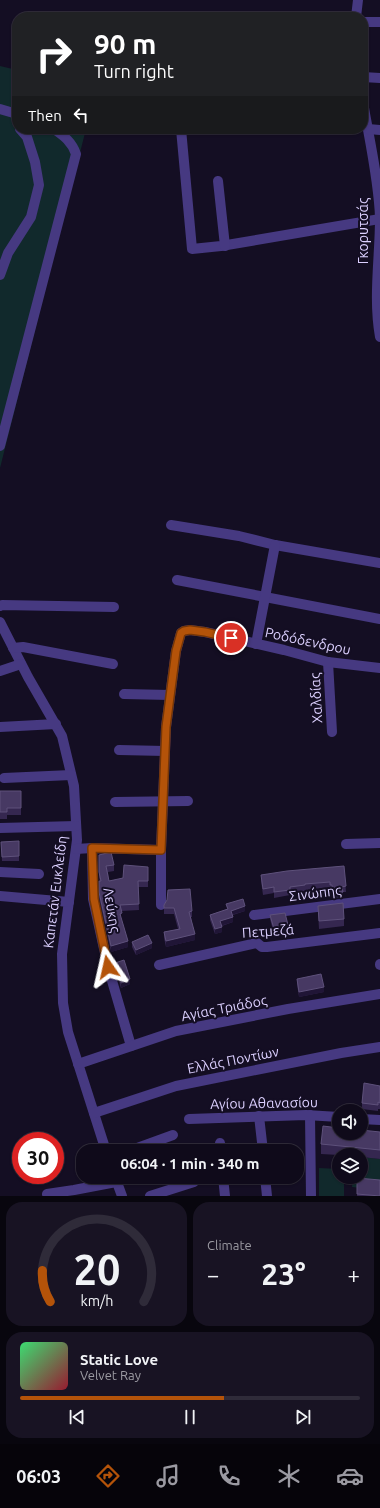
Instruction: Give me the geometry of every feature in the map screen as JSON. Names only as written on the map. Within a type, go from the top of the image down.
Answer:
[{"type":"street","points":[[356,12],[358,0]]},
{"type":"street","points":[[368,22],[380,22]]},
{"type":"street","points":[[368,77],[380,78]]},
{"type":"street","points":[[368,130],[380,130]]},
{"type":"street","name":"Γκορυτσάς","points":[[368,130],[380,219],[378,299],[380,337]]},
{"type":"street","points":[[0,276],[8,253],[31,217],[39,185],[35,162],[24,134]]},
{"type":"street","points":[[0,446],[76,154],[73,145],[61,134]]},
{"type":"street","points":[[181,134],[192,250],[225,246],[380,219]]},
{"type":"street","points":[[218,181],[225,246]]},
{"type":"street","points":[[170,525],[239,536],[275,545],[380,563]]},
{"type":"street","points":[[256,644],[275,545]]},
{"type":"street","points":[[177,580],[265,598],[380,618]]},
{"type":"street","points":[[0,606],[114,607]]},
{"type":"street","name":"Καπετάν Ευκλείδη","points":[[0,622],[21,664],[62,736],[71,775],[76,803],[76,849],[62,954],[63,1003],[68,1032],[104,1144]]},
{"type":"street","name":"Ροδόδενδρου","points":[[170,695],[176,651],[181,633],[184,631],[205,632],[328,662],[380,668]]},
{"type":"street","points":[[13,648],[23,648],[113,664]]},
{"type":"street","name":"Χαλδίας","points":[[328,662],[332,732]]},
{"type":"street","points":[[0,671],[21,664]]},
{"type":"street","points":[[124,694],[170,695],[164,751],[161,905]]},
{"type":"street","points":[[0,727],[56,724]]},
{"type":"street","points":[[119,750],[164,751]]},
{"type":"street","points":[[4,778],[71,775]]},
{"type":"street","points":[[115,802],[188,801]]},
{"type":"street","points":[[0,828],[76,826]]},
{"type":"street","points":[[346,844],[380,843]]},
{"type":"street","name":"Λεύκης","points":[[92,848],[94,899],[108,967],[130,1046]]},
{"type":"street","points":[[76,849],[161,850]]},
{"type":"street","points":[[0,872],[39,874]]},
{"type":"street","points":[[0,896],[69,902]]},
{"type":"street","name":"Σινώπης","points":[[254,915],[380,899]]},
{"type":"street","name":"Πετμεζά","points":[[159,965],[257,943],[262,947],[267,947],[380,933]]},
{"type":"street","name":"Αγίας Τριάδος","points":[[78,1064],[176,1031],[380,994]]},
{"type":"street","name":"Ελλάς Ποντίων","points":[[94,1113],[176,1086],[283,1064],[380,1047]]},
{"type":"street","points":[[310,1115],[311,1196]]},
{"type":"street","name":"Αγίου Αθανασίου","points":[[189,1119],[310,1115],[332,1117]]},
{"type":"street","points":[[259,1116],[261,1144]]},
{"type":"street","points":[[368,1119],[380,1120]]},
{"type":"street","points":[[148,1144],[173,1135]]},
{"type":"street","points":[[47,1194],[74,1190],[96,1184]]},
{"type":"street","points":[[117,1184],[122,1196]]},
{"type":"street","points":[[150,1196],[188,1184]]},
{"type":"street","points":[[224,1184],[225,1196]]},
{"type":"street","points":[[266,1184],[267,1196]]},
{"type":"green space","points":[[0,66],[12,69],[12,134],[85,134],[0,468]]},
{"type":"green space","points":[[368,1158],[380,1159],[380,1190],[352,1187],[352,1184],[368,1184]]},
{"type":"green space","points":[[319,1168],[332,1169],[332,1184],[344,1184],[344,1196],[319,1196]]},
{"type":"building","points":[[0,791],[21,791],[21,808],[7,808],[7,812],[0,812]]},
{"type":"building","points":[[19,841],[19,856],[2,857],[1,842]]},
{"type":"building","points":[[111,852],[114,865],[106,866],[109,881],[123,878],[124,865],[148,867],[148,881],[138,881],[139,904],[120,905],[122,913],[120,914],[128,941],[111,946],[99,892],[99,881],[101,881],[99,872],[99,855]]},
{"type":"building","points":[[344,866],[346,886],[342,887],[343,892],[333,893],[330,882],[305,884],[290,887],[290,890],[274,892],[274,887],[263,889],[261,875]]},
{"type":"building","points":[[190,889],[192,911],[189,912],[195,934],[166,941],[164,932],[180,929],[174,908],[164,908],[168,890]]},
{"type":"building","points":[[243,899],[245,906],[231,911],[233,917],[220,921],[222,927],[215,929],[210,915],[228,909],[226,904]]},
{"type":"building","points":[[343,903],[344,919],[319,921],[318,906]]},
{"type":"building","points":[[285,913],[288,925],[274,929],[270,915]]},
{"type":"building","points":[[148,935],[152,943],[136,950],[132,942]]},
{"type":"building","points":[[124,960],[130,979],[121,983],[115,963]]},
{"type":"building","points":[[321,974],[324,987],[299,992],[297,979]]},
{"type":"building","points":[[364,1083],[380,1086],[380,1103],[378,1102],[378,1105],[362,1103]]},
{"type":"building","points":[[323,1126],[332,1127],[332,1140],[368,1140],[368,1131],[380,1132],[380,1150],[321,1144]]},
{"type":"building","points":[[368,1179],[380,1180],[380,1196],[357,1194],[357,1184],[368,1184]]},
{"type":"route","points":[[108,967],[94,899],[92,848],[161,850],[166,727],[176,651],[181,633],[190,630],[231,638]]}]
